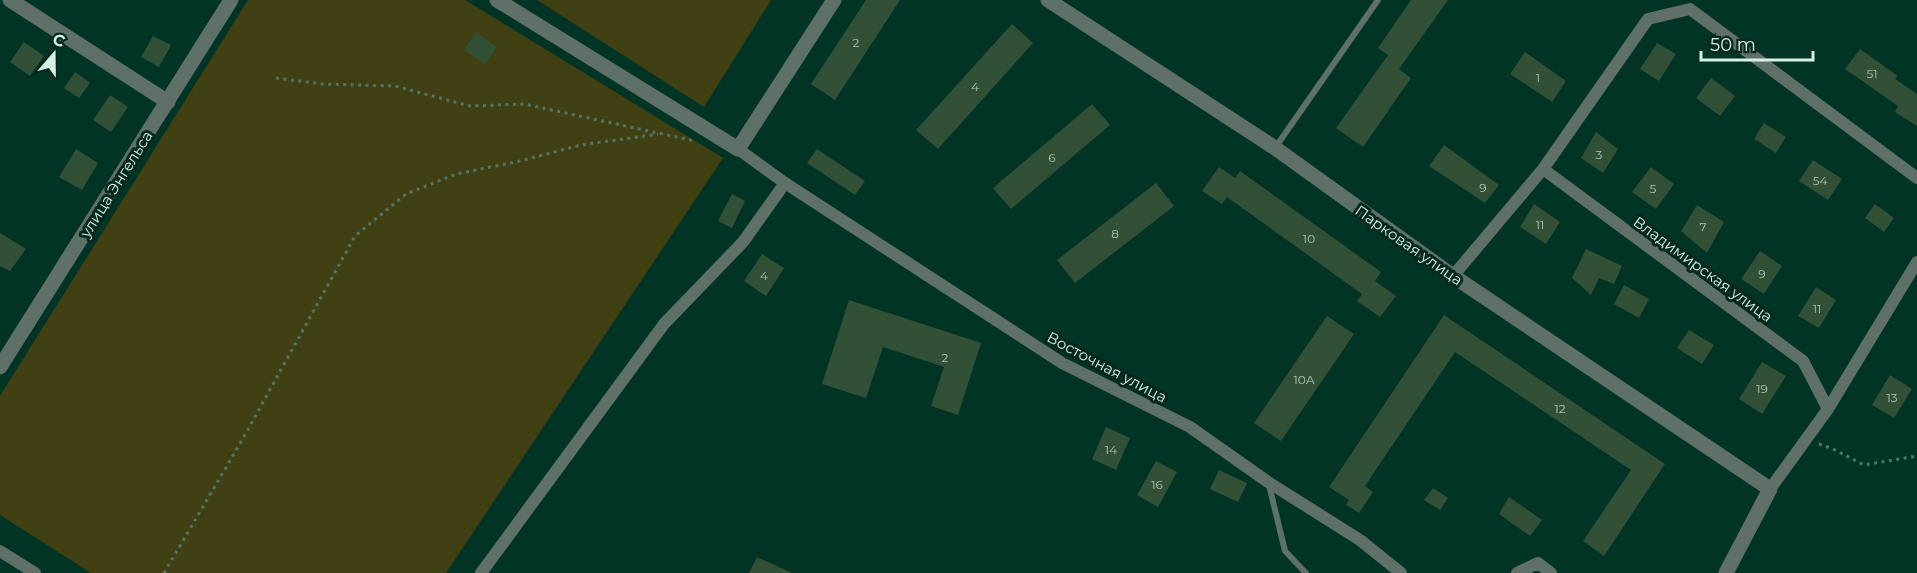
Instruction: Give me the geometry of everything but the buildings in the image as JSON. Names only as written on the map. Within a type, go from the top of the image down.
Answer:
[{"type":"street","points":[[10,0],[168,102]]},
{"type":"street","name":"улица Энгельса","points":[[0,367],[231,0]]},
{"type":"street","points":[[497,0],[738,149],[834,0]]},
{"type":"street","name":"Парковая улица","points":[[1048,0],[1275,148],[1453,276],[1770,489]]},
{"type":"street","points":[[1453,276],[1543,169],[1648,19],[1690,9],[1917,178]]},
{"type":"street","name":"Восточная улица","points":[[738,149],[785,183],[1062,363],[1190,427],[1268,482],[1360,540],[1401,573]]},
{"type":"street","name":"Владимирская улица","points":[[1543,169],[1803,361],[1828,409]]},
{"type":"street","points":[[481,573],[664,324],[743,242],[785,183]]},
{"type":"street","points":[[1726,573],[1770,489],[1828,409],[1917,262]]},
{"type":"street","points":[[0,551],[35,573]]},
{"type":"street","points":[[1517,573],[1538,563],[1551,573]]},
{"type":"lane","points":[[1275,148],[1377,0]]},
{"type":"lane","points":[[1268,482],[1285,550],[1306,573]]},
{"type":"path","points":[[276,78],[323,84],[394,86],[470,106],[524,104],[704,142]]},
{"type":"path","points":[[164,573],[355,236],[406,194],[456,174],[520,161],[581,145],[658,134]]},
{"type":"path","points":[[1806,440],[1833,449],[1864,465],[1917,456]]},
{"type":"shaded area","points":[[248,0],[465,0],[723,158],[446,573],[91,573],[0,515],[0,396]]},
{"type":"shaded area","points":[[537,0],[771,0],[704,107]]}]
